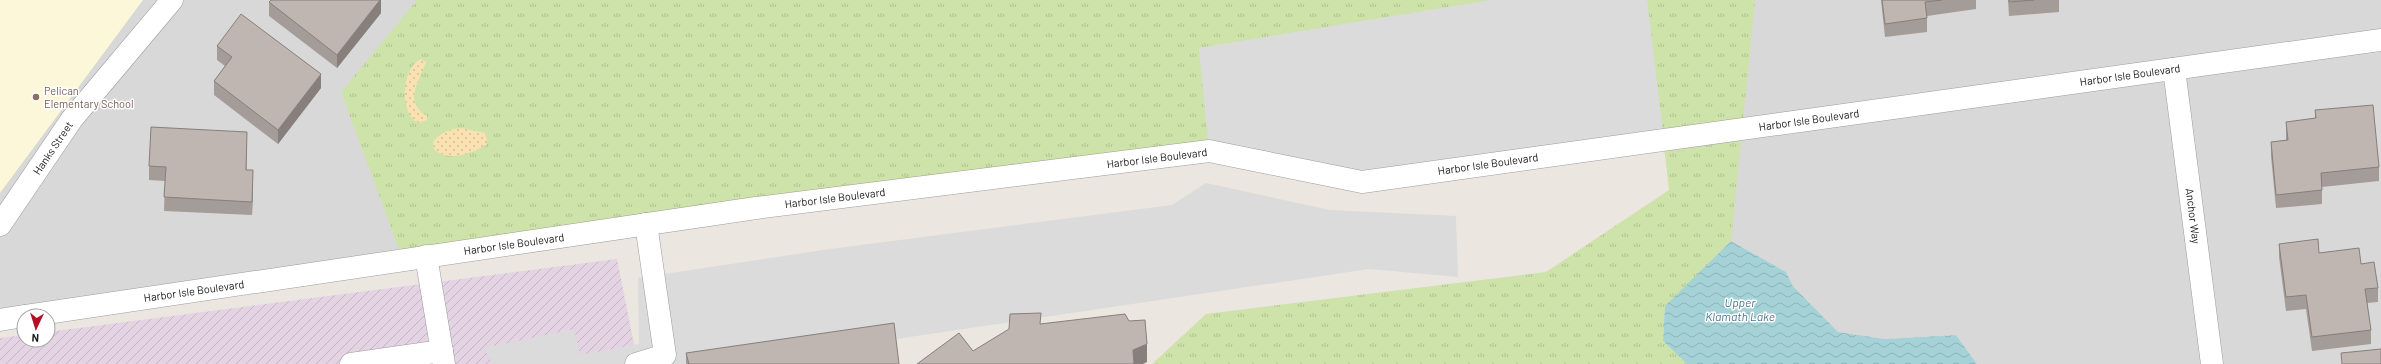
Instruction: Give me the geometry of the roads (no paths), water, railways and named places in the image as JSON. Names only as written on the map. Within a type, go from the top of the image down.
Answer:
[{"type":"street","name":"Hanks Street","points":[[0,225],[72,119],[172,0]]},
{"type":"street","name":"Harbor Isle Boulevard","points":[[56,311],[756,208],[1209,151],[1362,182],[2381,40]]},
{"type":"street","name":"Anchor Way","points":[[2174,69],[2212,364]]},
{"type":"street","points":[[636,364],[665,355],[646,224]]},
{"type":"street","points":[[351,364],[443,358],[426,256]]},
{"type":"street","name":"Harbor Isle Boulevard","points":[[0,320],[16,317]]},
{"type":"water","name":"Upper Klamath Lake","points":[[1731,241],[1786,272],[1793,286],[1838,332],[1885,339],[1956,335],[1977,364],[1687,364],[1663,341],[1665,306]]},
{"type":"place","name":"Pelican Elementary School","points":[[36,97]]}]
